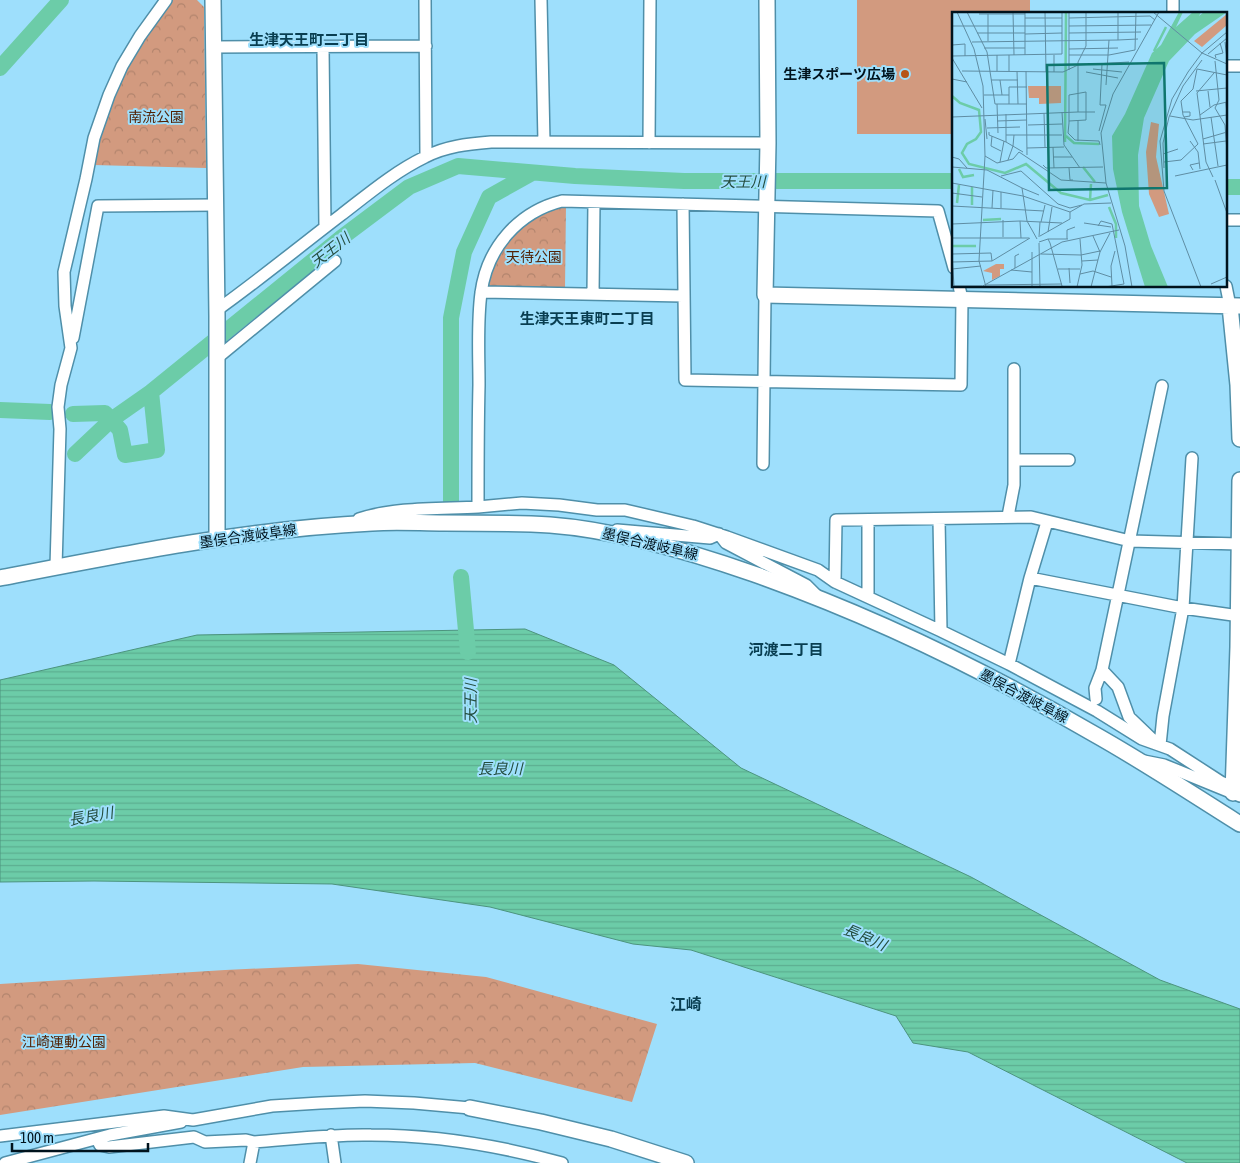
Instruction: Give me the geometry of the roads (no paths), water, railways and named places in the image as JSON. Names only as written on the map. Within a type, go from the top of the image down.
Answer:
[{"type":"street","points":[[71,348],[65,306],[64,272],[94,138],[109,95],[122,66],[140,36],[166,0]]},
{"type":"street","points":[[213,0],[217,313],[217,539]]},
{"type":"street","points":[[426,0],[426,156]]},
{"type":"street","points":[[541,0],[544,142]]},
{"type":"street","points":[[649,143],[650,0]]},
{"type":"street","points":[[762,464],[768,147],[767,0]]},
{"type":"street","points":[[214,47],[323,48],[426,46]]},
{"type":"street","points":[[323,48],[325,227]]},
{"type":"street","points":[[217,313],[371,192],[426,156],[461,145],[544,142],[768,147]]},
{"type":"street","points":[[478,507],[479,326],[481,292],[488,268],[508,232],[520,221],[548,205],[562,201],[767,204],[938,211],[952,261]]},
{"type":"street","points":[[593,294],[594,202]]},
{"type":"street","points":[[683,204],[684,380],[961,385],[960,293]]},
{"type":"street","points":[[56,567],[60,429],[58,408],[61,385],[71,348],[98,206],[216,205]]},
{"type":"street","points":[[217,353],[336,261]]},
{"type":"street","points":[[1227,288],[1235,306],[1240,439]]},
{"type":"street","points":[[481,292],[683,296]]},
{"type":"street","points":[[765,295],[960,293],[1235,306]]},
{"type":"street","points":[[1008,516],[1014,485],[1014,369]]},
{"type":"street","points":[[1096,699],[1095,688],[1102,670],[1119,594],[1162,386]]},
{"type":"street","points":[[1158,744],[1183,608],[1192,458]]},
{"type":"street","points":[[1014,460],[1069,460]]},
{"type":"street","points":[[1236,794],[1240,480]]},
{"type":"street","points":[[341,525],[368,516],[522,502],[597,510],[625,510],[719,534],[818,570],[835,582],[1009,664],[1096,711],[1142,739],[1170,749],[1236,794]]},
{"type":"street","points":[[835,582],[836,520],[1031,517],[1130,541],[1239,544]]},
{"type":"street","points":[[939,519],[941,631]]},
{"type":"street","points":[[868,520],[868,597]]},
{"type":"street","name":"墨俣合渡岐阜線","points":[[0,578],[217,539],[341,525],[384,522],[552,525],[600,533],[707,558],[822,599],[945,654],[1061,715],[1138,760],[1240,824]]},
{"type":"street","points":[[1009,664],[1030,578],[1047,522]]},
{"type":"street","points":[[600,533],[622,529],[710,538],[719,534]]},
{"type":"street","points":[[719,534],[726,543],[806,585],[822,599]]},
{"type":"street","points":[[1030,578],[1183,608],[1239,616]]},
{"type":"street","points":[[1102,670],[1118,687],[1129,717],[1158,744]]},
{"type":"street","points":[[1138,760],[1164,765],[1236,794]]},
{"type":"street","points":[[5,1163],[97,1139],[272,1106],[365,1101],[470,1108],[541,1122],[611,1139],[686,1163]]},
{"type":"street","points":[[0,1136],[164,1116],[193,1120]]},
{"type":"street","points":[[97,1139],[100,1145],[109,1147],[194,1137],[205,1142],[246,1140],[254,1142],[331,1135],[372,1134],[433,1139],[503,1149],[562,1163]]},
{"type":"street","points":[[331,1135],[335,1163]]},
{"type":"street","points":[[250,1163],[254,1142]]},
{"type":"water","name":"長良川","points":[[525,629],[614,665],[741,768],[971,877],[1160,980],[1240,1009],[1240,1163],[1187,1163],[968,1052],[913,1043],[896,1016],[691,950],[633,944],[490,907],[332,884],[94,881],[0,882],[0,680],[197,635]]},
{"type":"waterway","points":[[0,68],[61,0]]},
{"type":"waterway","name":"天王川","points":[[75,454],[111,420],[151,392],[341,238],[409,187],[458,166],[575,176],[684,181],[952,181]]},
{"type":"waterway","name":"天王川","points":[[451,503],[451,318],[464,252],[489,197],[532,173]]},
{"type":"waterway","name":"天王川","points":[[1228,187],[1240,187]]},
{"type":"waterway","name":"天王川","points":[[73,414],[105,413],[120,430],[125,455],[157,450],[151,392]]},
{"type":"waterway","points":[[0,410],[50,412]]},
{"type":"waterway","name":"天王川","points":[[461,577],[468,652]]},
{"type":"place","name":"生津スポーツ広場","points":[[905,74]]},
{"type":"district","name":"生津天王町二丁目","points":[[309,39]]},
{"type":"district","name":"生津天王東町二丁目","points":[[587,318]]},
{"type":"district","name":"河渡二丁目","points":[[786,649]]},
{"type":"district","name":"江崎","points":[[686,1004]]},
{"type":"park label","name":"南流公園","points":[[156,117]]},
{"type":"park label","name":"天待公園","points":[[534,257]]},
{"type":"park label","name":"江崎運動公園","points":[[64,1042]]}]
